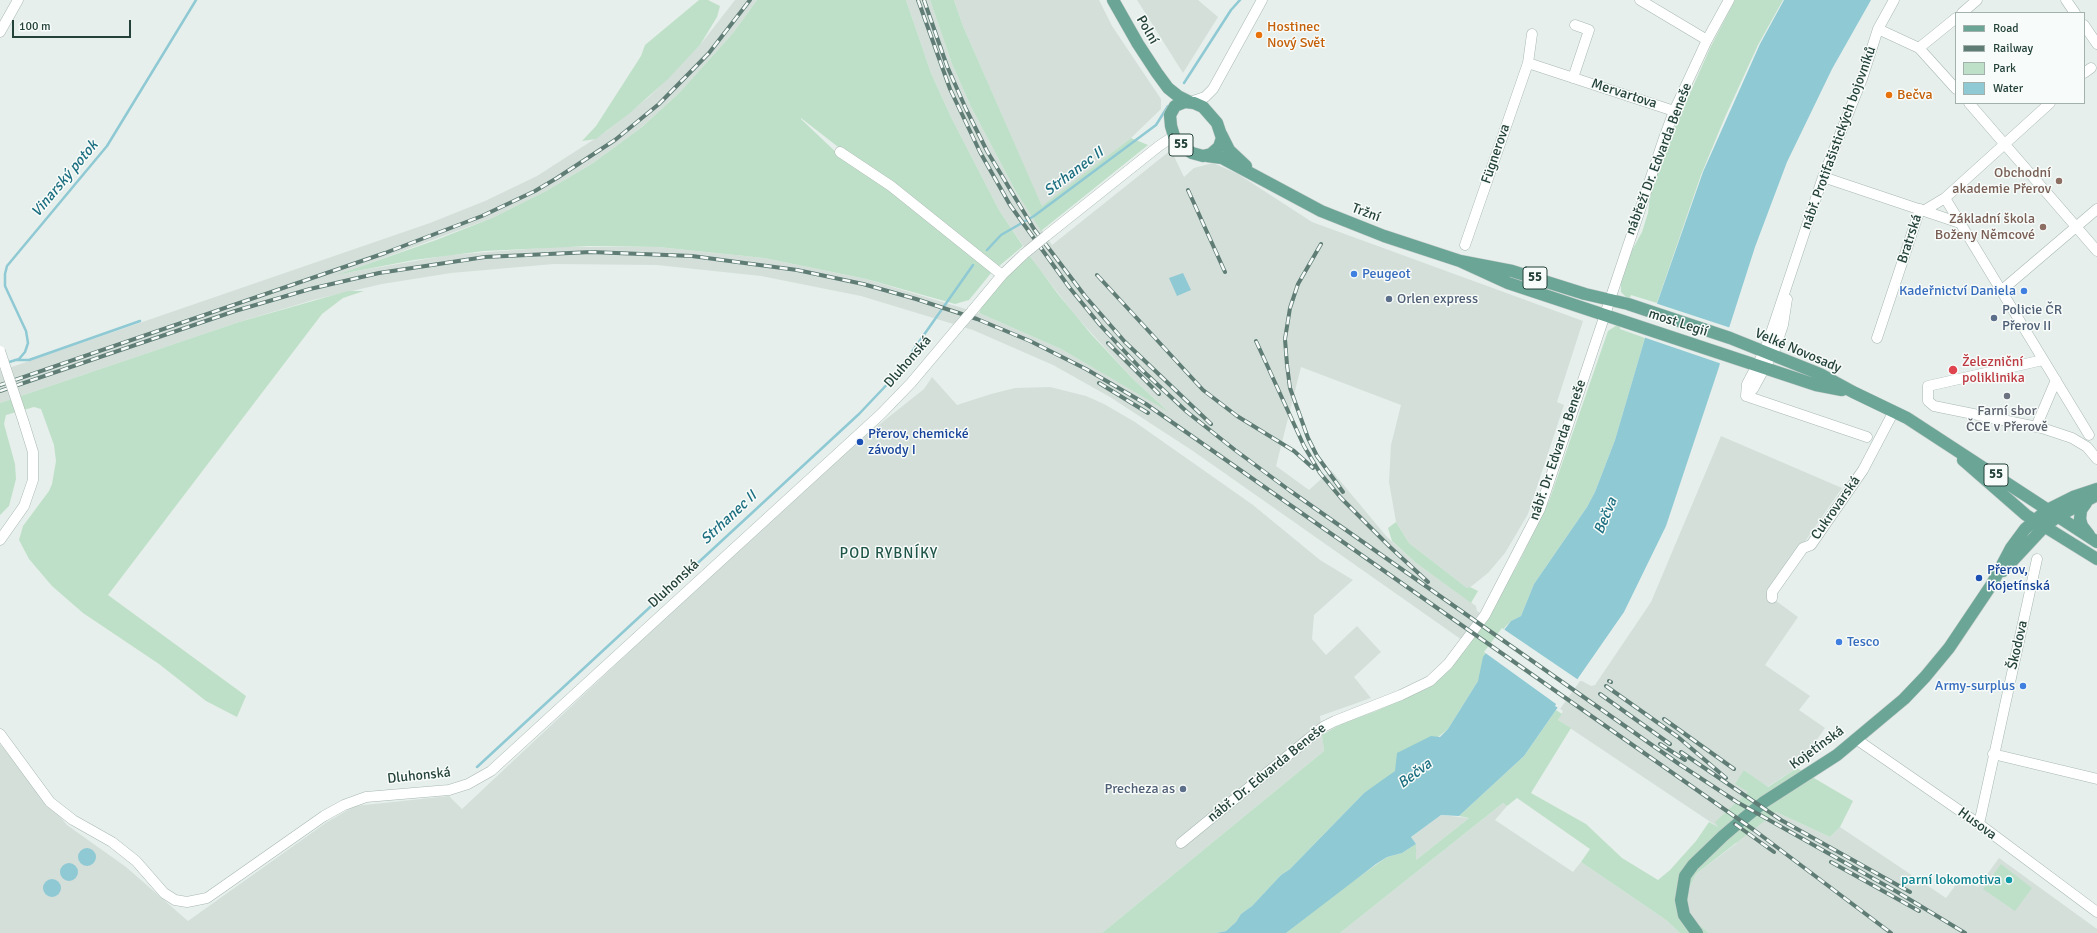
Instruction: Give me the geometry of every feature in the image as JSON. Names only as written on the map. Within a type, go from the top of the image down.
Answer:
[{"type":"main road","name":"Polní","points":[[1113,0],[1138,44],[1168,88],[1178,96],[1190,102]]},
{"type":"main road","name":"Polní","points":[[1157,73],[1168,101],[1170,115]]},
{"type":"main road","name":"55","points":[[1190,102],[1203,107],[1210,113],[1217,123],[1221,134],[1219,147],[1206,156],[1197,155],[1188,151],[1174,136],[1170,115],[1180,104],[1190,102]]},
{"type":"main road","name":"Tržní","points":[[1221,134],[1230,150],[1266,182]]},
{"type":"main road","name":"Tržní","points":[[1206,156],[1222,158],[1321,212],[1384,236],[1460,261],[1508,283],[1622,321]]},
{"type":"main road","name":"Tržní","points":[[1460,261],[1512,271],[1609,300],[1628,304]]},
{"type":"main road","name":"most Legií","points":[[1628,304],[1730,338]]},
{"type":"main road","name":"most Legií","points":[[1622,321],[1725,355]]},
{"type":"main road","name":"Velké Novosady","points":[[1730,338],[1820,374],[1853,392],[1894,411],[1990,471],[2057,517]]},
{"type":"main road","name":"Velké Novosady","points":[[1725,355],[1816,385],[1853,392]]},
{"type":"main road","name":"Velké Novosady","points":[[1944,443],[1984,480],[2038,524]]},
{"type":"main road","points":[[2038,524],[2047,510],[2073,497],[2097,489]]},
{"type":"main road","points":[[2038,524],[2057,517],[2092,498]]},
{"type":"main road","points":[[2092,498],[2081,510],[2080,523],[2084,530],[2096,542]]},
{"type":"main road","name":"55","points":[[2057,517],[2096,542]]},
{"type":"main road","name":"55","points":[[2038,524],[2097,559]]},
{"type":"main road","name":"Kojetínská","points":[[1697,933],[1684,916],[1681,900],[1685,876],[1693,865],[1723,836],[1764,802],[1837,755],[1904,699],[1925,678],[1949,648],[1992,584],[2013,545],[2038,524]]},
{"type":"street","points":[[0,32],[18,0]]},
{"type":"street","points":[[1210,113],[1209,100],[1213,89],[1262,0]]},
{"type":"street","points":[[1640,0],[1707,40]]},
{"type":"street","name":"nábřeží Dr. Edvarda Beneše","points":[[1609,300],[1674,111],[1707,40],[1729,0]]},
{"type":"street","name":"nábř. Protifašistických bojovníků","points":[[1761,367],[1783,325],[1790,280],[1823,178],[1862,79],[1878,29],[1894,0]]},
{"type":"street","points":[[1963,12],[1977,0]]},
{"type":"street","points":[[2066,0],[2074,12]]},
{"type":"street","points":[[1919,48],[1955,19]]},
{"type":"street","name":"Mervartova","points":[[1573,78],[1589,30],[1575,25]]},
{"type":"street","points":[[2085,26],[2097,44]]},
{"type":"street","points":[[1878,29],[1919,48],[1955,88]]},
{"type":"street","points":[[1528,63],[1532,34]]},
{"type":"street","name":"Mervartova","points":[[1528,63],[1674,111]]},
{"type":"street","name":"Fügnerova","points":[[1465,245],[1528,63]]},
{"type":"street","points":[[1190,102],[1205,97],[1213,89]]},
{"type":"street","points":[[1970,104],[2097,251]]},
{"type":"street","name":"Bratrská","points":[[1877,338],[1923,209],[1945,198],[2049,104]]},
{"type":"street","name":"Dluhonská","points":[[0,734],[50,802],[73,820],[112,842],[136,861],[164,893],[175,900],[187,902],[201,901],[213,895],[324,816],[344,805],[366,797],[449,790],[468,784],[487,774],[881,414],[911,383],[1002,275],[1024,254],[1159,146],[1174,136]]},
{"type":"street","points":[[840,152],[891,186],[1002,275]]},
{"type":"street","points":[[1823,178],[1923,209],[1960,223]]},
{"type":"street","points":[[1945,198],[2089,435]]},
{"type":"street","points":[[2002,290],[2097,209]]},
{"type":"street","name":"nábř. Dr. Edvarda Beneše","points":[[1181,843],[1323,727],[1424,685],[1440,673],[1453,658],[1484,615],[1540,509],[1609,300]]},
{"type":"street","points":[[0,351],[33,452],[33,480],[24,506],[0,540]]},
{"type":"street","points":[[2043,360],[1928,386],[1928,401],[1934,406],[2039,427],[2077,440],[2087,447],[2097,459]]},
{"type":"street","name":"Velké Novosady","points":[[1761,367],[1747,384],[1746,396],[1867,437]]},
{"type":"street","points":[[2039,427],[2056,380]]},
{"type":"street","name":"Cukrovarská","points":[[1772,598],[1772,592],[1803,548],[1811,545],[1863,470],[1894,411]]},
{"type":"street","name":"Škodova","points":[[1978,824],[2037,559]]},
{"type":"street","name":"Husova","points":[[1856,739],[1978,824],[2097,912]]},
{"type":"street","points":[[1993,754],[2097,779]]},
{"type":"shaded area","points":[[735,0],[757,0],[733,33],[680,92],[642,127],[593,163],[546,191],[492,218],[340,274],[449,255],[554,247],[658,247],[764,258],[866,279],[979,313],[1061,349],[1167,410],[1134,380],[1075,315],[1037,266],[999,210],[951,117],[931,73],[906,0],[930,0],[952,64],[971,107],[1015,190],[1052,245],[1171,150],[1184,177],[1194,168],[1213,163],[1238,174],[1312,222],[1583,321],[1557,402],[1564,405],[1528,514],[1505,553],[1488,573],[1468,589],[1409,543],[1396,522],[1389,482],[1391,445],[1401,405],[1301,367],[1276,466],[1309,490],[1331,470],[1387,537],[1416,563],[1476,606],[1477,611],[1578,681],[1582,681],[1591,686],[1595,685],[1651,602],[1721,436],[1842,488],[1768,595],[1798,617],[1765,665],[1810,696],[1799,710],[1825,728],[1797,768],[1767,787],[1744,770],[1749,792],[1776,812],[1830,837],[1840,827],[1946,898],[1961,878],[1978,887],[1999,858],[2097,929],[2097,933],[1709,933],[1691,918],[1688,906],[1689,889],[1696,874],[1737,843],[1718,827],[1558,720],[1563,711],[1193,451],[1110,397],[1053,365],[973,330],[861,296],[761,276],[657,265],[554,264],[451,273],[382,284],[313,300],[239,322],[0,403],[0,371],[430,223],[485,201],[537,176],[607,131],[650,96],[700,45]]},
{"type":"shaded area","points":[[954,0],[1099,0],[1112,26],[1161,99],[1161,109],[1131,138],[1042,207],[963,26]]},
{"type":"shaded area","points":[[1137,0],[1198,0],[1218,17],[1183,73]]},
{"type":"shaded area","points":[[932,377],[957,405],[1015,388],[1050,387],[1086,396],[1104,404],[1135,422],[1253,505],[1320,560],[1353,580],[1314,615],[1312,639],[1326,655],[1357,626],[1381,652],[1354,677],[1371,698],[1320,716],[1324,751],[1102,933],[0,933],[0,744],[67,825],[126,867],[188,921],[327,822],[355,806],[449,796],[462,809],[827,466],[924,389]]},
{"type":"shaded area","points":[[1503,803],[1507,806],[1495,820],[1573,872],[1581,862],[1666,920],[1680,933],[1340,933]]},
{"type":"shaded area","points":[[1441,815],[1469,818],[1416,860],[1416,844],[1411,837]]},
{"type":"green space","points":[[699,0],[708,0],[720,6],[717,17],[700,45],[668,79],[630,113],[596,139],[582,141],[596,126],[641,56],[645,45]]},
{"type":"green space","points":[[757,0],[906,0],[931,73],[951,117],[999,210],[1023,246],[992,272],[969,300],[955,304],[866,279],[764,258],[658,247],[590,246],[484,251],[414,260],[336,275],[436,240],[492,218],[546,191],[593,163],[642,127],[680,92],[733,33]],"holes":[[[801,118],[842,150],[839,155]]]},
{"type":"green space","points":[[930,0],[954,0],[963,26],[1042,206],[1131,138],[1148,145],[1041,231],[1015,190],[971,107],[952,64]]},
{"type":"green space","points":[[1735,0],[1783,0],[1758,45],[1725,117],[1701,175],[1657,303],[1631,295],[1629,300],[1621,292],[1621,283],[1631,252],[1642,232],[1648,213],[1650,196],[1666,147],[1711,46]]},
{"type":"green space","points":[[1030,256],[1058,294],[1091,334],[1134,380],[1169,412],[1061,349],[979,313],[981,307],[1003,281]]},
{"type":"green space","points":[[348,291],[364,291],[343,298],[322,314],[108,595],[246,696],[237,717],[206,701],[159,664],[83,613],[52,586],[29,559],[19,540],[23,526],[49,491],[52,484],[56,461],[54,445],[41,409],[34,407],[6,415],[4,424],[15,464],[16,479],[9,506],[0,515],[0,403],[239,322]]},
{"type":"green space","points":[[1617,325],[1620,326],[1620,329],[1645,338],[1615,440],[1595,492],[1587,507],[1534,584],[1521,616],[1511,621],[1505,627],[1478,681],[1448,729],[1383,781],[1364,793],[1290,869],[1281,875],[1252,906],[1241,914],[1236,922],[1226,931],[1216,933],[1102,933],[1324,751],[1322,735],[1343,723],[1376,711],[1428,688],[1444,674],[1467,648],[1517,566],[1549,501],[1608,331]]},
{"type":"green space","points":[[1396,522],[1409,543],[1467,588],[1470,587],[1478,591],[1471,603],[1416,563],[1392,541],[1388,528]]},
{"type":"green space","points":[[1556,710],[1562,714],[1558,720],[1571,728],[1531,793],[1586,824],[1622,858],[1658,880],[1670,870],[1696,841],[1709,822],[1718,827],[1715,822],[1748,792],[1735,784],[1744,770],[1768,787],[1797,768],[1853,801],[1840,827],[1830,837],[1776,812],[1696,874],[1689,889],[1688,906],[1691,918],[1709,933],[1680,933],[1666,920],[1581,862],[1590,849],[1517,798],[1507,806],[1503,803],[1340,933],[1286,933],[1343,888],[1387,857],[1402,853],[1416,844],[1416,860],[1469,818],[1459,816],[1524,756]]},
{"type":"green space","points":[[2001,864],[2032,888],[2015,911],[1983,889]]},
{"type":"water","points":[[1784,0],[1871,0],[1832,69],[1787,162],[1755,247],[1729,328],[1719,367],[1666,526],[1624,612],[1524,756],[1459,816],[1441,815],[1411,837],[1416,844],[1402,853],[1387,857],[1376,864],[1286,933],[1216,933],[1226,931],[1236,922],[1241,914],[1252,906],[1281,875],[1290,869],[1364,793],[1395,771],[1397,753],[1431,736],[1440,737],[1448,729],[1478,681],[1483,657],[1511,621],[1521,616],[1534,584],[1587,507],[1595,492],[1615,440],[1645,338],[1703,172],[1760,44]]},
{"type":"water","points":[[1183,273],[1191,290],[1177,296],[1169,278]]},
{"type":"water","points":[[87,848],[93,851],[96,857],[93,863],[87,866],[81,863],[78,857],[81,851]]},
{"type":"water","points":[[69,863],[75,866],[78,872],[75,878],[69,881],[63,878],[60,872],[63,866]]},
{"type":"water","points":[[52,879],[58,882],[61,888],[58,894],[52,897],[46,894],[43,888],[46,882]]},
{"type":"pier","points":[[1655,303],[1731,328],[1722,364],[1643,337]]},
{"type":"pier","points":[[1502,628],[1580,681],[1560,709],[1555,706],[1556,704],[1484,652]]},
{"type":"waterway","name":"Vinarský potok","points":[[6,363],[19,359],[25,352],[28,343],[26,331],[5,286],[7,266],[107,146],[196,0]]},
{"type":"waterway","name":"Strhanec II","points":[[1184,83],[1231,10],[1240,0]]},
{"type":"waterway","name":"Strhanec II","points":[[987,250],[1001,235],[1034,216],[1156,125],[1168,106]]},
{"type":"waterway","name":"Strhanec II","points":[[477,767],[859,414],[895,376],[973,265]]},
{"type":"waterway","points":[[15,360],[29,360],[140,321]]},
{"type":"railway","points":[[0,385],[385,253],[482,216],[535,191],[615,140],[659,104],[709,53],[750,0]]},
{"type":"railway","points":[[918,0],[950,89],[980,152],[1010,205],[1069,287],[1100,325],[1142,370],[1187,412],[1289,490],[1679,764],[1737,802],[1899,893],[1965,933]]},
{"type":"railway","points":[[924,0],[947,66],[966,109],[987,151],[1034,229],[1085,296],[1125,342],[1211,424]]},
{"type":"railway","points":[[1188,190],[1225,272]]},
{"type":"railway","points":[[1321,244],[1298,284],[1290,308],[1285,339],[1287,365],[1290,388],[1308,438],[1317,456],[1343,492]]},
{"type":"railway","points":[[0,391],[235,311],[310,289],[379,273],[485,257],[591,252],[692,256],[797,270],[863,284],[916,299],[977,319],[1030,341],[1086,369],[1146,404],[1754,830],[1891,933]]},
{"type":"railway","points":[[1097,275],[1203,390],[1237,416],[1294,451],[1313,468]]},
{"type":"railway","points":[[1256,341],[1304,446],[1320,473],[1341,498],[1390,547],[1428,582]]},
{"type":"railway","points":[[1108,343],[1159,394]]},
{"type":"railway","points":[[1099,383],[1148,413]]},
{"type":"railway","points":[[1606,686],[1678,737],[1726,778]]},
{"type":"railway","points":[[1600,694],[1670,744]]},
{"type":"railway","points":[[1664,719],[1734,769]]},
{"type":"railway","points":[[1660,744],[1685,760]]},
{"type":"railway","points":[[1681,752],[1781,820],[1910,892]]},
{"type":"railway","points":[[1735,824],[1774,852]]},
{"type":"railway","points":[[1831,862],[1919,911]]},
{"type":"place","name":"Hostinec Nový Svět","points":[[1259,35]]},
{"type":"place","name":"Bečva","points":[[1889,95]]},
{"type":"place","name":"Obchodní akademie Přerov","points":[[2059,181]]},
{"type":"place","name":"Základní škola Boženy Němcové","points":[[2043,227]]},
{"type":"place","name":"Peugeot","points":[[1354,274]]},
{"type":"place","name":"Kadeřnictví Daniela","points":[[2024,291]]},
{"type":"place","name":"Orlen express","points":[[1389,299]]},
{"type":"place","name":"Policie ČR Přerov II","points":[[1994,318]]},
{"type":"place","name":"Železniční poliklinika","points":[[1953,370]]},
{"type":"place","name":"Farní sbor ČCE v Přerově","points":[[2007,396]]},
{"type":"place","name":"Přerov, chemické závody I","points":[[860,442]]},
{"type":"place","name":"Přerov, Kojetínská","points":[[1979,578]]},
{"type":"place","name":"Tesco","points":[[1839,642]]},
{"type":"place","name":"Army-surplus","points":[[2023,686]]},
{"type":"place","name":"Precheza as","points":[[1183,789]]},
{"type":"place","name":"parní lokomotiva","points":[[2009,880]]},
{"type":"district","name":"POD RYBNÍKY","points":[[889,554]]}]
